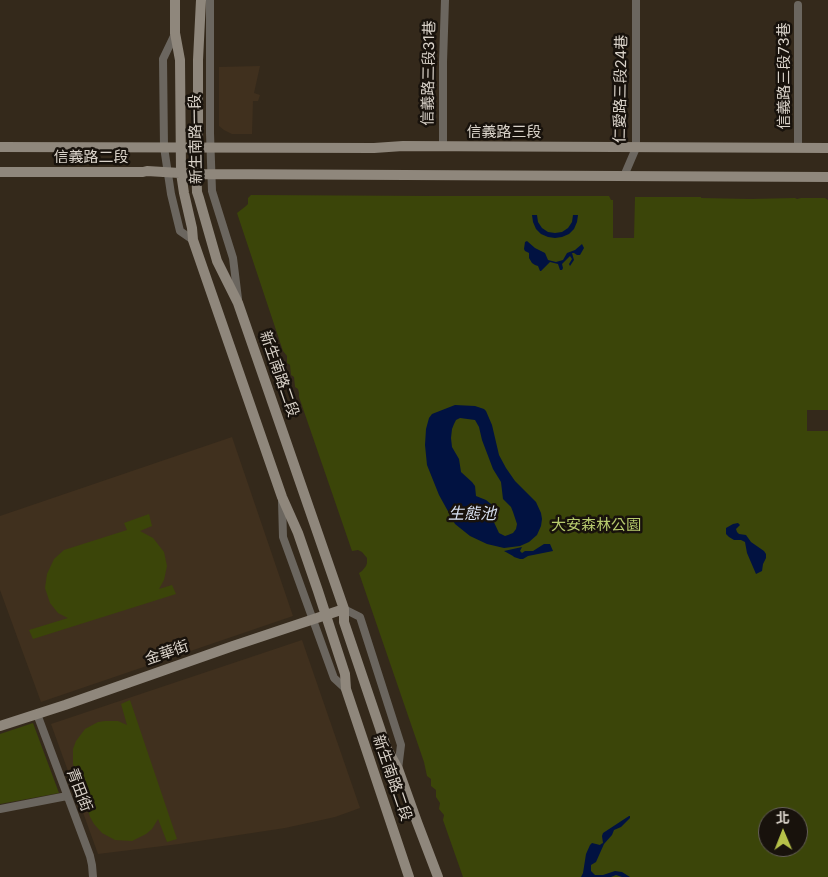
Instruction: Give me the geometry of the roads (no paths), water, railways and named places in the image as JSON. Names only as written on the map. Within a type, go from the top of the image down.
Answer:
[{"type":"main road","name":"新生南路一段","points":[[175,0],[175,33],[180,60],[180,148]]},
{"type":"main road","name":"新生南路一段","points":[[198,147],[198,60],[201,0]]},
{"type":"main road","name":"信義路三段","points":[[180,148],[374,148],[403,146],[828,148]]},
{"type":"main road","name":"信義路二段","points":[[0,147],[180,148]]},
{"type":"main road","name":"新生南路二段","points":[[198,147],[196,174],[199,198],[217,261],[238,303],[344,609],[344,622],[387,749],[398,769],[438,877]]},
{"type":"main road","name":"新生南路二段","points":[[180,148],[181,173],[193,240],[282,497],[298,533],[326,615],[345,674],[346,689],[409,877]]},
{"type":"main road","name":"信義路二段","points":[[0,172],[147,171],[181,173]]},
{"type":"main road","points":[[181,173],[828,177]]},
{"type":"main road","name":"金華街","points":[[0,726],[344,609]]},
{"type":"street","name":"新生南路一段","points":[[210,0],[210,147],[212,191],[233,258],[238,303]]},
{"type":"street","name":"信義路三段31巷","points":[[443,147],[444,0]]},
{"type":"street","name":"仁愛路三段24巷","points":[[624,176],[636,148],[636,0]]},
{"type":"street","name":"信義路三段73巷","points":[[798,4],[798,148]]},
{"type":"street","name":"新生南路一段","points":[[175,33],[163,59],[164,148],[171,194],[180,231],[193,240]]},
{"type":"street","name":"新生南路二段","points":[[282,497],[283,537],[334,678],[346,689]]},
{"type":"street","name":"新生南路二段","points":[[344,609],[360,617],[401,745],[398,769]]},
{"type":"street","name":"青田街","points":[[37,714],[90,856],[93,877]]},
{"type":"street","points":[[0,809],[67,796]]},
{"type":"water","points":[[532,215],[537,215],[538,222],[542,228],[548,232],[555,233],[562,232],[568,228],[572,222],[573,215],[578,215],[574,229],[569,234],[555,238],[541,234],[536,229]]},
{"type":"water","points":[[527,241],[545,253],[548,260],[556,262],[563,260],[567,253],[575,250],[582,244],[584,248],[580,255],[572,253],[574,260],[570,266],[569,264],[572,259],[570,256],[562,264],[562,270],[560,270],[558,264],[550,262],[540,271],[538,266],[532,263],[529,253],[524,249],[525,242]]},
{"type":"water","name":"生態池","points":[[455,405],[475,406],[486,411],[492,425],[499,455],[506,468],[515,481],[536,502],[541,513],[541,526],[537,535],[529,542],[520,546],[504,548],[487,544],[470,536],[455,524],[439,495],[427,465],[426,429],[432,414]],"holes":[[[460,418],[475,420],[493,469],[501,482],[503,499],[511,507],[517,524],[513,533],[505,536],[499,533],[492,518],[491,504],[476,496],[475,486],[461,472],[459,459],[452,447],[452,429],[456,420]]]},
{"type":"water","points":[[738,523],[740,525],[736,529],[737,532],[746,535],[751,542],[766,554],[762,571],[756,574],[747,553],[745,542],[734,540],[726,534],[726,528]]},
{"type":"water","points":[[544,544],[550,544],[553,551],[520,559],[504,551],[522,547],[520,551],[522,553],[533,551]]},
{"type":"water","points":[[629,816],[630,818],[621,827],[614,830],[604,844],[596,862],[591,865],[591,871],[595,875],[603,875],[615,871],[622,872],[630,877],[616,875],[611,877],[581,877],[590,845],[592,843],[600,845],[603,843],[603,833]]},
{"type":"park label","name":"大安森林公園","points":[[596,525]]}]
